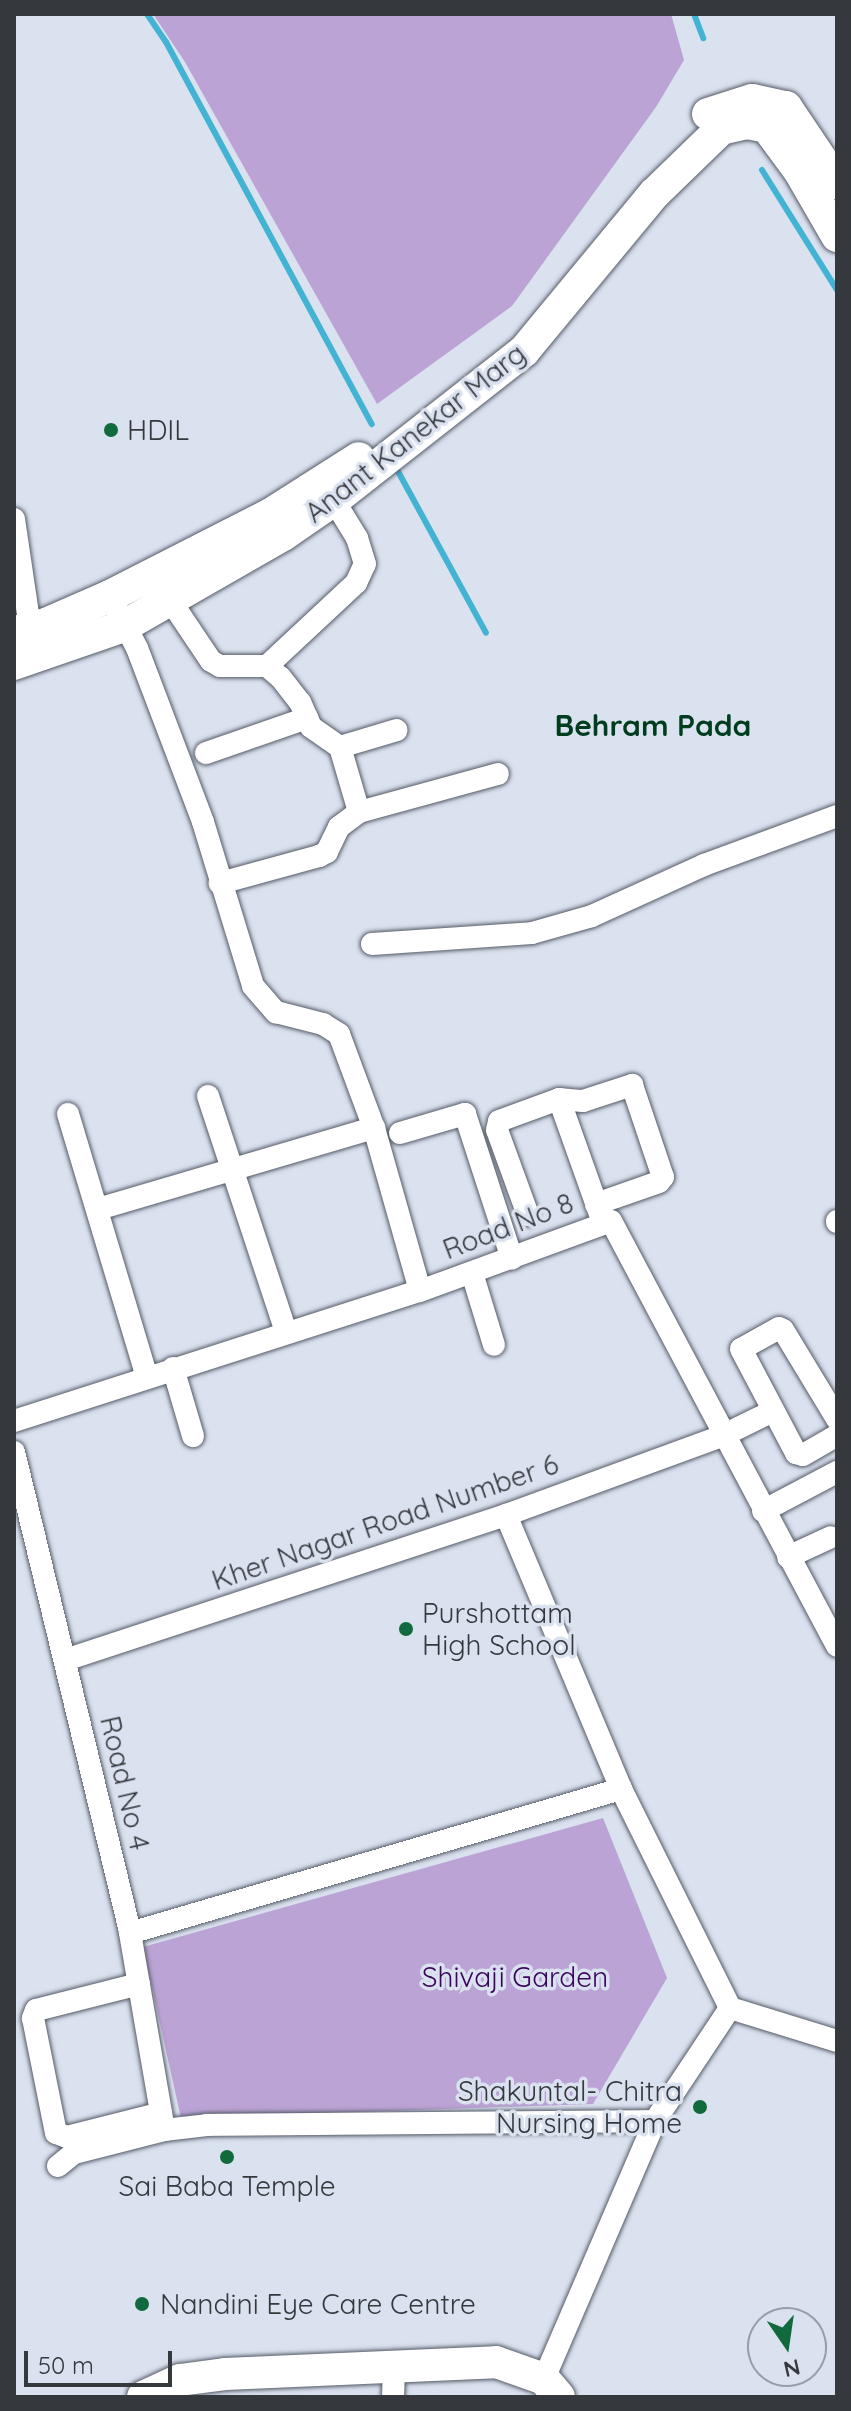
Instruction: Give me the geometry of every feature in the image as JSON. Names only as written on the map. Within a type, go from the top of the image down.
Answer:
[{"type":"street","name":"Anant Kanekar Marg","points":[[470,386],[515,339],[645,172],[704,115],[752,100],[786,107],[837,183]]},
{"type":"street","name":"Anant Kanekar Marg","points":[[14,664],[124,626],[170,600],[328,491],[470,386],[524,351],[654,194],[721,129],[747,123],[767,127],[800,172],[837,236]]},
{"type":"street","points":[[170,600],[211,661],[220,666],[267,666],[356,583],[365,564],[357,538],[328,491]]},
{"type":"street","points":[[14,519],[22,630]]},
{"type":"street","name":"Anant Kanekar Marg","points":[[22,630],[277,524]]},
{"type":"street","points":[[110,596],[137,648],[203,822],[253,986],[276,1012],[323,1024],[339,1034],[374,1128],[420,1291]]},
{"type":"street","points":[[267,666],[300,702],[318,734],[335,741],[340,747],[359,812]]},
{"type":"street","points":[[206,753],[307,718]]},
{"type":"street","points":[[340,747],[397,730]]},
{"type":"street","points":[[220,883],[327,852],[339,827],[359,812],[498,774]]},
{"type":"street","points":[[372,944],[532,933],[592,916],[704,865],[837,816]]},
{"type":"street","points":[[528,1215],[497,1124],[559,1099],[583,1101],[634,1087],[663,1177],[600,1213],[559,1099]]},
{"type":"street","points":[[208,1096],[286,1332]]},
{"type":"street","points":[[68,1114],[147,1377]]},
{"type":"street","points":[[400,1133],[465,1114],[512,1259]]},
{"type":"street","points":[[98,1209],[374,1128]]},
{"type":"street","name":"Road No 8","points":[[14,1421],[512,1259],[600,1213],[616,1226],[722,1436],[788,1557],[832,1623],[837,1646]]},
{"type":"street","points":[[472,1273],[494,1345]]},
{"type":"street","points":[[837,1419],[779,1328],[740,1351],[798,1455],[837,1435]]},
{"type":"street","points":[[173,1368],[193,1436]]},
{"type":"street","name":"Kher Nagar Road Number 6","points":[[65,1660],[506,1515],[722,1436],[773,1411]]},
{"type":"street","name":"Road No 4","points":[[14,1452],[130,1933],[162,2122]]},
{"type":"street","points":[[763,1511],[837,1472]]},
{"type":"street","points":[[506,1515],[621,1789],[730,2008],[837,2041]]},
{"type":"street","points":[[788,1557],[831,1537]]},
{"type":"street","points":[[130,1933],[621,1789]]},
{"type":"street","points":[[139,1984],[36,2010],[33,2018],[56,2133],[67,2137],[162,2122],[207,2125],[655,2121]]},
{"type":"street","points":[[143,2397],[180,2380],[225,2374],[393,2382],[496,2362],[551,2388],[655,2121],[730,2008]]},
{"type":"street","points":[[58,2166],[74,2153],[162,2122]]},
{"type":"green space","points":[[153,14],[671,14],[684,60],[656,107],[512,306],[377,404],[185,62]]},
{"type":"green space","name":"Shivaji Garden","points":[[603,1818],[667,1978],[593,2104],[181,2118],[143,1947]]},
{"type":"waterway","points":[[147,14],[166,42],[372,424]]},
{"type":"waterway","points":[[694,14],[703,38]]},
{"type":"waterway","points":[[762,170],[837,290]]},
{"type":"waterway","points":[[394,464],[486,633]]},
{"type":"place","name":"HDIL","points":[[111,430]]},
{"type":"place","name":"Purshottam High School","points":[[406,1629]]},
{"type":"place","name":"Shakuntal- Chitra Nursing Home","points":[[700,2107]]},
{"type":"place","name":"Sai Baba Temple","points":[[227,2157]]},
{"type":"place","name":"Nandini Eye Care Centre","points":[[142,2304]]},
{"type":"district","name":"Behram Pada","points":[[653,725]]}]
